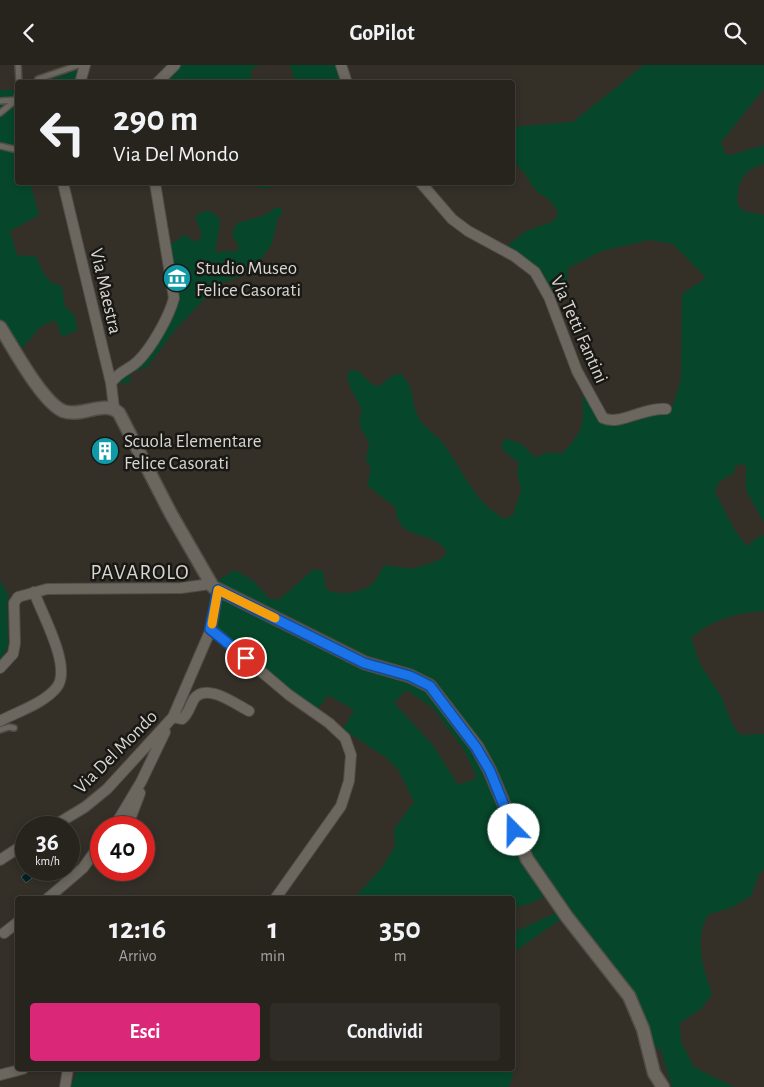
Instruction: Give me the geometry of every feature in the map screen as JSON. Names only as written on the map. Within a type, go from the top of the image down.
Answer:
[{"type":"street","points":[[81,80],[85,65]]},
{"type":"street","points":[[160,80],[175,65]]},
{"type":"street","points":[[341,65],[346,80]]},
{"type":"street","name":"Via Maestra","points":[[63,185],[111,383],[114,408]]},
{"type":"street","points":[[111,383],[119,372],[139,360],[170,312],[174,298],[164,248],[155,185]]},
{"type":"street","name":"Via Tetti Fantini","points":[[423,185],[452,219],[468,231],[514,257],[534,272],[549,297],[577,371],[604,418],[616,421],[655,408],[666,409]]},
{"type":"street","points":[[0,327],[38,387],[62,411],[75,414],[105,407],[114,408],[119,413],[171,514],[215,592]]},
{"type":"street","points":[[0,668],[13,654],[15,643],[14,603],[18,597],[47,589],[181,588],[215,592],[364,663],[410,676],[430,686],[476,747],[490,771],[527,859],[568,917],[629,996],[643,1029],[654,1073],[663,1087]]},
{"type":"street","points":[[0,721],[48,695],[61,680],[62,668],[54,639],[34,592]]},
{"type":"street","name":"Via Del Mondo","points":[[70,816],[85,807],[107,789],[167,727],[210,629],[215,592]]},
{"type":"street","points":[[210,629],[290,695],[329,723],[345,739],[351,755],[349,781],[341,806],[277,896]]},
{"type":"street","points":[[173,717],[182,719],[185,717],[194,699],[205,692],[212,693],[249,711]]},
{"type":"street","points":[[121,816],[141,782],[167,727]]},
{"type":"street","points":[[131,816],[139,796],[141,782]]},
{"type":"street","points":[[0,860],[15,850]]},
{"type":"street","points":[[50,896],[83,868],[90,858]]},
{"type":"street","points":[[4,933],[15,924]]},
{"type":"street","points":[[0,1075],[15,1071]]},
{"type":"street","points":[[65,1087],[68,1071]]},
{"type":"lane","points":[[18,65],[19,80]]},
{"type":"lane","points":[[38,79],[79,65]]},
{"type":"lane","points":[[0,101],[15,97]]},
{"type":"lane","points":[[0,113],[15,99]]},
{"type":"lane","points":[[0,146],[15,149]]},
{"type":"lane","points":[[0,730],[9,727],[14,728]]},
{"type":"green space","points":[[176,65],[259,65],[252,69],[250,80],[161,80]]},
{"type":"green space","points":[[290,65],[340,65],[343,78],[342,80],[294,80]]},
{"type":"green space","points":[[644,65],[764,65],[764,89],[721,142],[725,154],[731,155],[764,145],[764,164],[746,173],[740,183],[737,203],[743,211],[764,215],[764,523],[746,490],[746,465],[735,465],[735,472],[719,482],[715,492],[733,527],[747,546],[761,535],[764,536],[764,611],[716,621],[691,638],[700,664],[721,696],[732,724],[740,735],[764,734],[764,870],[760,872],[751,896],[731,908],[709,914],[704,923],[701,933],[701,954],[712,994],[702,1008],[680,1023],[681,1042],[694,1067],[734,1087],[672,1087],[660,1048],[654,1050],[634,993],[568,908],[533,856],[520,828],[434,682],[413,670],[367,657],[221,585],[217,581],[235,570],[252,580],[270,599],[280,599],[314,569],[323,571],[326,589],[336,593],[348,593],[371,585],[384,565],[412,569],[439,560],[447,554],[442,546],[435,541],[410,532],[403,527],[398,519],[396,508],[367,485],[371,468],[366,460],[369,442],[360,424],[362,411],[350,387],[348,371],[357,370],[370,383],[378,387],[393,375],[402,374],[410,387],[416,412],[422,423],[442,442],[469,484],[485,504],[505,519],[513,515],[521,490],[517,472],[519,463],[505,452],[501,445],[506,438],[523,445],[536,458],[544,453],[563,453],[577,436],[582,424],[583,391],[598,417],[607,424],[671,411],[681,380],[682,294],[706,278],[673,244],[649,240],[602,251],[568,268],[567,283],[550,292],[507,246],[526,231],[554,221],[558,213],[549,200],[536,191],[515,163],[515,127],[573,122]]},
{"type":"green space","points":[[81,69],[78,80],[48,80]]},
{"type":"green space","points":[[0,90],[15,90],[15,185],[31,185],[39,215],[10,231],[17,255],[37,257],[49,279],[62,286],[65,307],[74,314],[78,330],[62,337],[55,320],[41,326],[19,352],[0,323]]},
{"type":"green space","points":[[254,185],[277,185],[266,188]]},
{"type":"green space","points":[[275,208],[282,208],[282,214],[278,217],[272,244],[257,265],[243,275],[219,284],[175,330],[147,367],[130,374],[130,383],[114,383],[131,369],[171,313],[167,242],[175,242],[184,235],[197,242],[202,236],[195,216],[208,210],[219,217],[220,225],[215,252],[238,251],[238,245],[232,235],[236,224],[261,216]]},
{"type":"green space","points":[[0,580],[9,597],[7,602],[8,646],[0,661]]},
{"type":"green space","points":[[220,594],[429,688],[463,731],[547,895],[532,903],[515,907],[515,896],[356,896],[381,869],[395,847],[394,829],[414,802],[399,771],[388,759],[343,729],[354,710],[328,695],[316,712],[213,630]],"holes":[[[406,690],[432,707],[464,750],[477,778],[458,785],[433,745],[394,703]]]},
{"type":"green space","points":[[560,911],[565,916],[515,952],[515,932]]},
{"type":"green space","points":[[77,1071],[513,1071],[508,1087],[71,1087]]},
{"type":"slow traffic","points":[[212,624],[218,590],[275,618]]},
{"type":"place","name":"Studio Museo Felice Casorati","points":[[177,278]]},
{"type":"place","name":"Scuola Elementare Felice Casorati","points":[[105,451]]},
{"type":"district","name":"PAVAROLO","points":[[140,572]]},
{"type":"route","points":[[246,658],[210,629],[218,590],[364,663],[410,676],[430,686],[476,747],[490,771],[514,830]]}]
